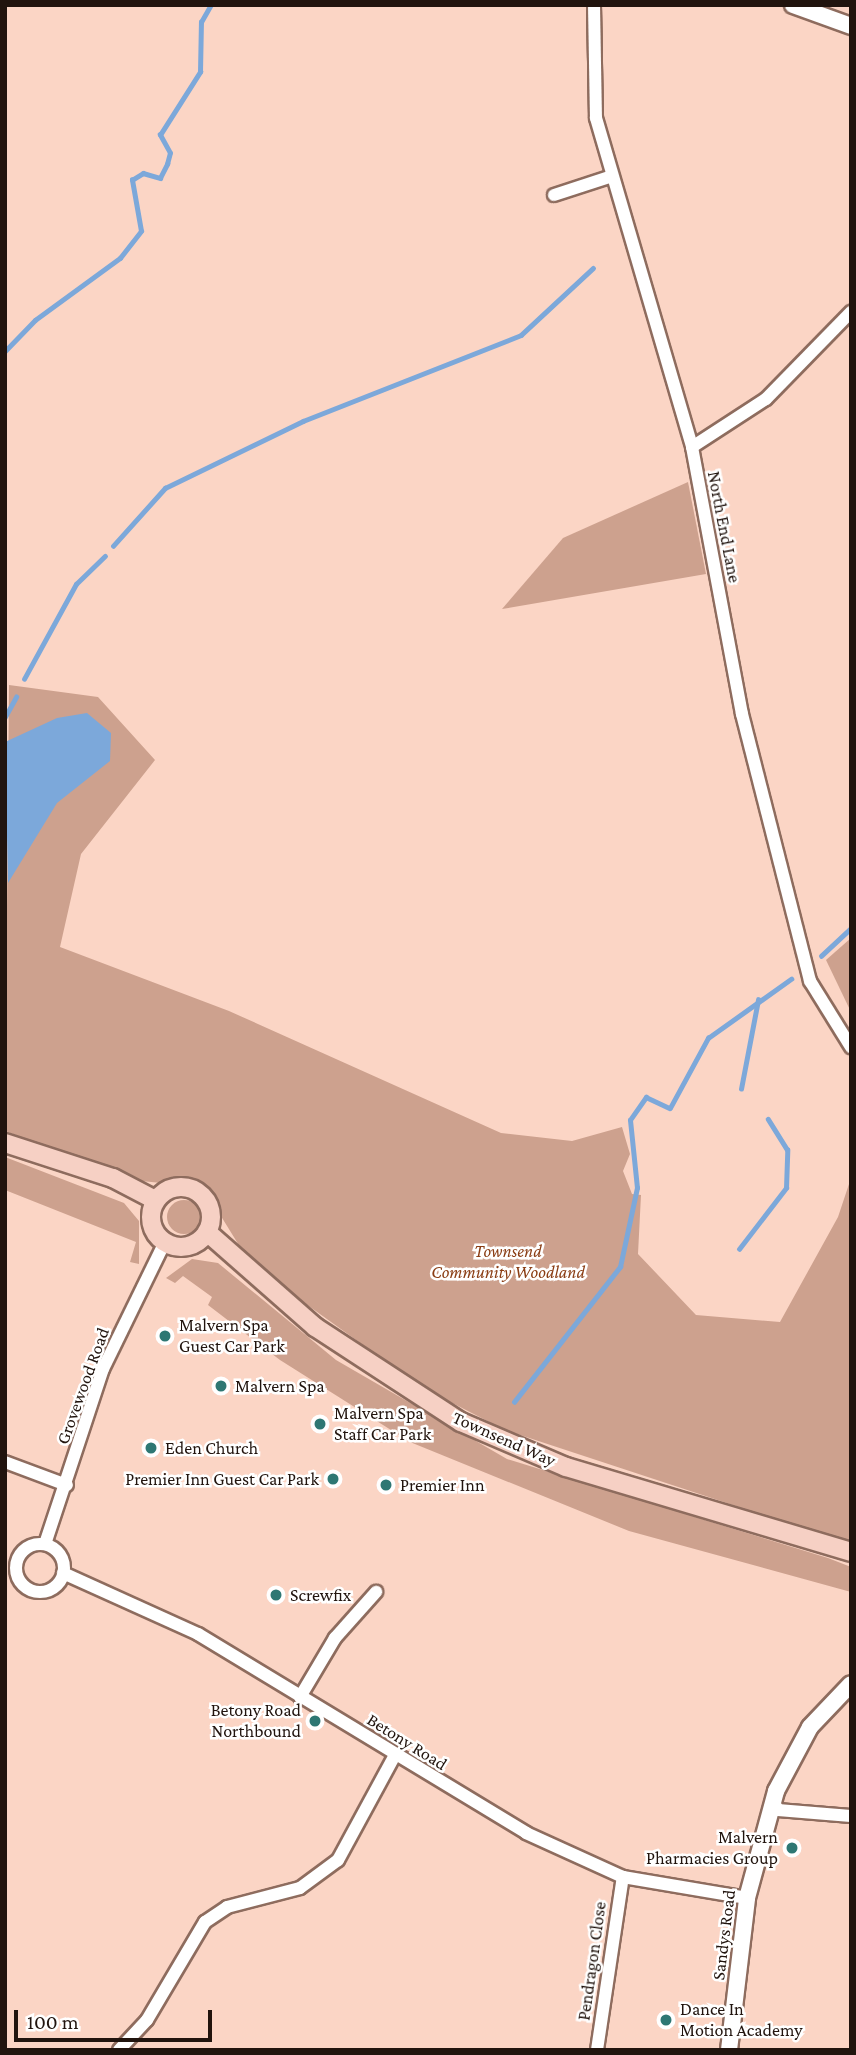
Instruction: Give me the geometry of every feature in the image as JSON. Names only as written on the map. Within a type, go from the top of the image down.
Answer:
[{"type":"main road","points":[[5,1143],[113,1178],[155,1200]]},
{"type":"main road","points":[[177,1186],[191,1188],[210,1207],[207,1232],[190,1246],[164,1244],[152,1226],[155,1200],[177,1186]]},
{"type":"main road","name":"Townsend Way","points":[[207,1232],[315,1327],[461,1422],[566,1467],[851,1552]]},
{"type":"street","name":"North End Lane","points":[[594,5],[596,118],[692,447],[742,714],[810,981],[851,1048]]},
{"type":"street","points":[[793,5],[851,26]]},
{"type":"street","points":[[554,195],[612,176]]},
{"type":"street","points":[[692,447],[766,399],[851,312]]},
{"type":"street","name":"Grovewood Road","points":[[45,1544],[67,1485],[103,1369],[164,1244]]},
{"type":"street","points":[[5,1462],[67,1485]]},
{"type":"street","points":[[45,1544],[63,1560],[63,1573],[39,1591],[21,1582],[19,1556],[45,1544]]},
{"type":"street","name":"Betony Road","points":[[63,1573],[198,1634],[489,1815],[623,1877],[747,1898]]},
{"type":"street","points":[[300,1697],[335,1638],[376,1592]]},
{"type":"street","name":"Sandys Road","points":[[729,2050],[747,1898],[773,1801],[810,1727],[851,1684]]},
{"type":"street","points":[[119,2050],[147,2020],[205,1922],[228,1906],[300,1888],[338,1860],[395,1755]]},
{"type":"street","points":[[773,1801],[778,1810],[851,1816]]},
{"type":"street","name":"Pendragon Close","points":[[597,2050],[623,1877]]},
{"type":"green space","points":[[688,482],[706,574],[502,609],[563,538]]},
{"type":"green space","name":"Townsend Community Woodland","points":[[9,685],[98,697],[155,760],[81,854],[60,947],[229,1011],[501,1133],[572,1141],[622,1127],[630,1154],[623,1171],[632,1194],[641,1195],[638,1254],[696,1315],[780,1322],[838,1217],[851,1178],[851,1544],[505,1430],[423,1388],[299,1299],[240,1247],[203,1187],[141,1181],[5,1131]]},
{"type":"green space","points":[[851,938],[851,1012],[826,960]]},
{"type":"green space","points":[[5,1157],[124,1203],[139,1221],[139,1264],[130,1262],[136,1242],[5,1190]]},
{"type":"green space","points":[[184,1200],[196,1205],[201,1217],[196,1229],[184,1234],[172,1229],[167,1217],[172,1205]]},
{"type":"green space","points":[[192,1259],[218,1263],[336,1360],[507,1459],[828,1558],[851,1567],[851,1592],[629,1531],[410,1442],[280,1360],[208,1305],[212,1297],[183,1276],[175,1283],[166,1278]]},
{"type":"water","points":[[87,713],[111,733],[110,761],[57,803],[8,883],[5,742],[57,718]]},
{"type":"waterway","points":[[5,351],[35,320],[120,258],[141,231],[132,180],[143,173],[160,178],[167,164],[170,153],[160,135],[200,72],[201,22],[211,5]]},
{"type":"waterway","points":[[113,546],[165,488],[303,421],[521,335],[593,268]]},
{"type":"waterway","points":[[24,679],[76,584],[105,556]]},
{"type":"waterway","points":[[5,717],[16,697]]},
{"type":"waterway","points":[[821,956],[851,928]]},
{"type":"waterway","points":[[514,1402],[620,1267],[637,1188],[630,1120],[646,1097],[670,1108],[708,1038],[791,979]]},
{"type":"waterway","points":[[741,1089],[758,1000]]},
{"type":"waterway","points":[[739,1249],[786,1188],[787,1150],[768,1120]]},
{"type":"place","name":"Malvern Spa Guest Car Park","points":[[165,1336]]},
{"type":"place","name":"Malvern Spa","points":[[221,1386]]},
{"type":"place","name":"Malvern Spa Staff Car Park","points":[[320,1424]]},
{"type":"place","name":"Eden Church","points":[[151,1448]]},
{"type":"place","name":"Premier Inn Guest Car Park","points":[[333,1479]]},
{"type":"place","name":"Premier Inn","points":[[386,1485]]},
{"type":"place","name":"Screwfix","points":[[276,1595]]},
{"type":"place","name":"Betony Road Northbound","points":[[315,1721]]},
{"type":"place","name":"Malvern Pharmacies Group","points":[[792,1848]]},
{"type":"place","name":"Dance In Motion Academy","points":[[666,2020]]}]
